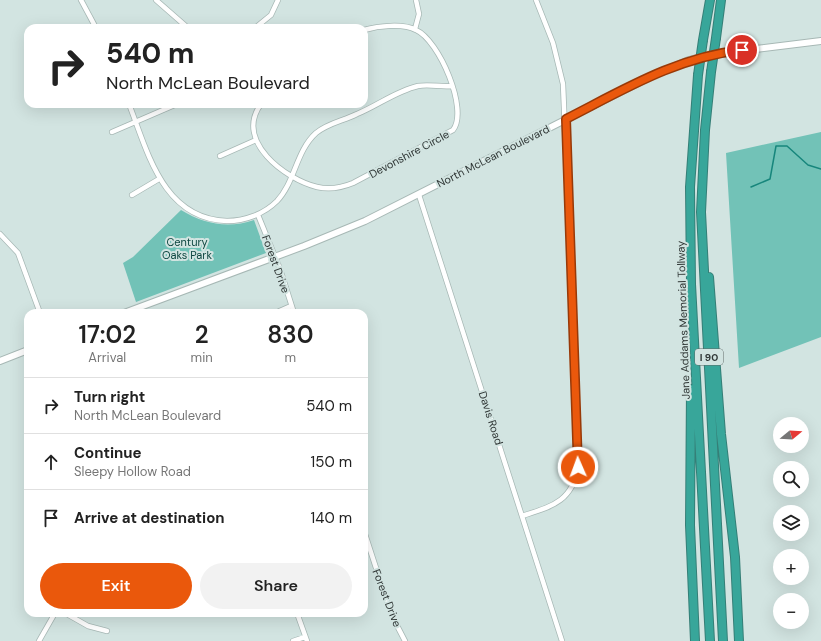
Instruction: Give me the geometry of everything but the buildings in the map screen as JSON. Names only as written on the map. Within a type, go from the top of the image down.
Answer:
[{"type":"highway","name":"Jane Addams Memorial Tollway","points":[[710,0],[698,74],[690,187],[691,284],[710,641]]},
{"type":"highway","name":"Jane Addams Memorial Tollway","points":[[721,0],[705,130],[702,228],[723,641]]},
{"type":"highway","points":[[702,228],[712,297],[721,434],[735,557],[739,641]]},
{"type":"highway","points":[[691,284],[692,462],[690,525],[696,641]]},
{"type":"main road","name":"North McLean Boulevard","points":[[274,256],[329,236],[419,195],[654,75],[689,60],[708,55],[821,41]]},
{"type":"main road","points":[[135,309],[274,256]]},
{"type":"main road","points":[[0,360],[24,351]]},
{"type":"street","points":[[81,0],[94,24]]},
{"type":"street","points":[[156,0],[183,24]]},
{"type":"street","points":[[260,24],[271,15],[278,0]]},
{"type":"street","points":[[368,30],[399,27],[415,29],[419,14],[416,0]]},
{"type":"street","points":[[522,516],[550,507],[566,496],[574,484],[578,467],[566,119],[560,68],[553,43],[536,0]]},
{"type":"street","name":"Devonshire Circle","points":[[256,140],[273,162],[292,176],[317,187],[330,188],[344,187],[361,180],[446,135],[453,130],[458,122],[457,107],[445,65],[438,52],[427,38],[415,29]]},
{"type":"street","points":[[131,108],[159,179],[167,191],[193,212],[208,218],[229,221],[258,215],[277,200],[292,176],[308,143],[316,134],[328,125],[355,115],[413,88],[427,85],[451,86]]},
{"type":"street","points":[[112,132],[168,108]]},
{"type":"street","points":[[220,156],[256,140],[254,120],[259,108]]},
{"type":"street","points":[[132,195],[159,179]]},
{"type":"street","name":"Davis Road","points":[[419,195],[562,641]]},
{"type":"street","name":"Forest Drive","points":[[258,215],[292,309]]},
{"type":"street","points":[[0,234],[18,253],[39,309]]},
{"type":"street","points":[[284,309],[291,306]]},
{"type":"street","name":"Forest Drive","points":[[368,543],[391,614],[405,641]]},
{"type":"street","points":[[39,641],[53,617]]},
{"type":"street","points":[[72,617],[88,626],[107,631]]},
{"type":"street","points":[[293,641],[306,639],[298,617]]},
{"type":"green space","points":[[821,132],[821,337],[739,368],[726,153]]},
{"type":"green space","name":"Century Oaks Park","points":[[181,210],[198,219],[216,224],[235,224],[254,220],[266,253],[136,302],[123,263],[133,257]]},
{"type":"waterway","points":[[751,187],[770,179],[776,146],[787,146],[808,165],[821,169]]},
{"type":"route","points":[[578,467],[566,119],[654,75],[689,60],[708,55],[742,50]]}]
